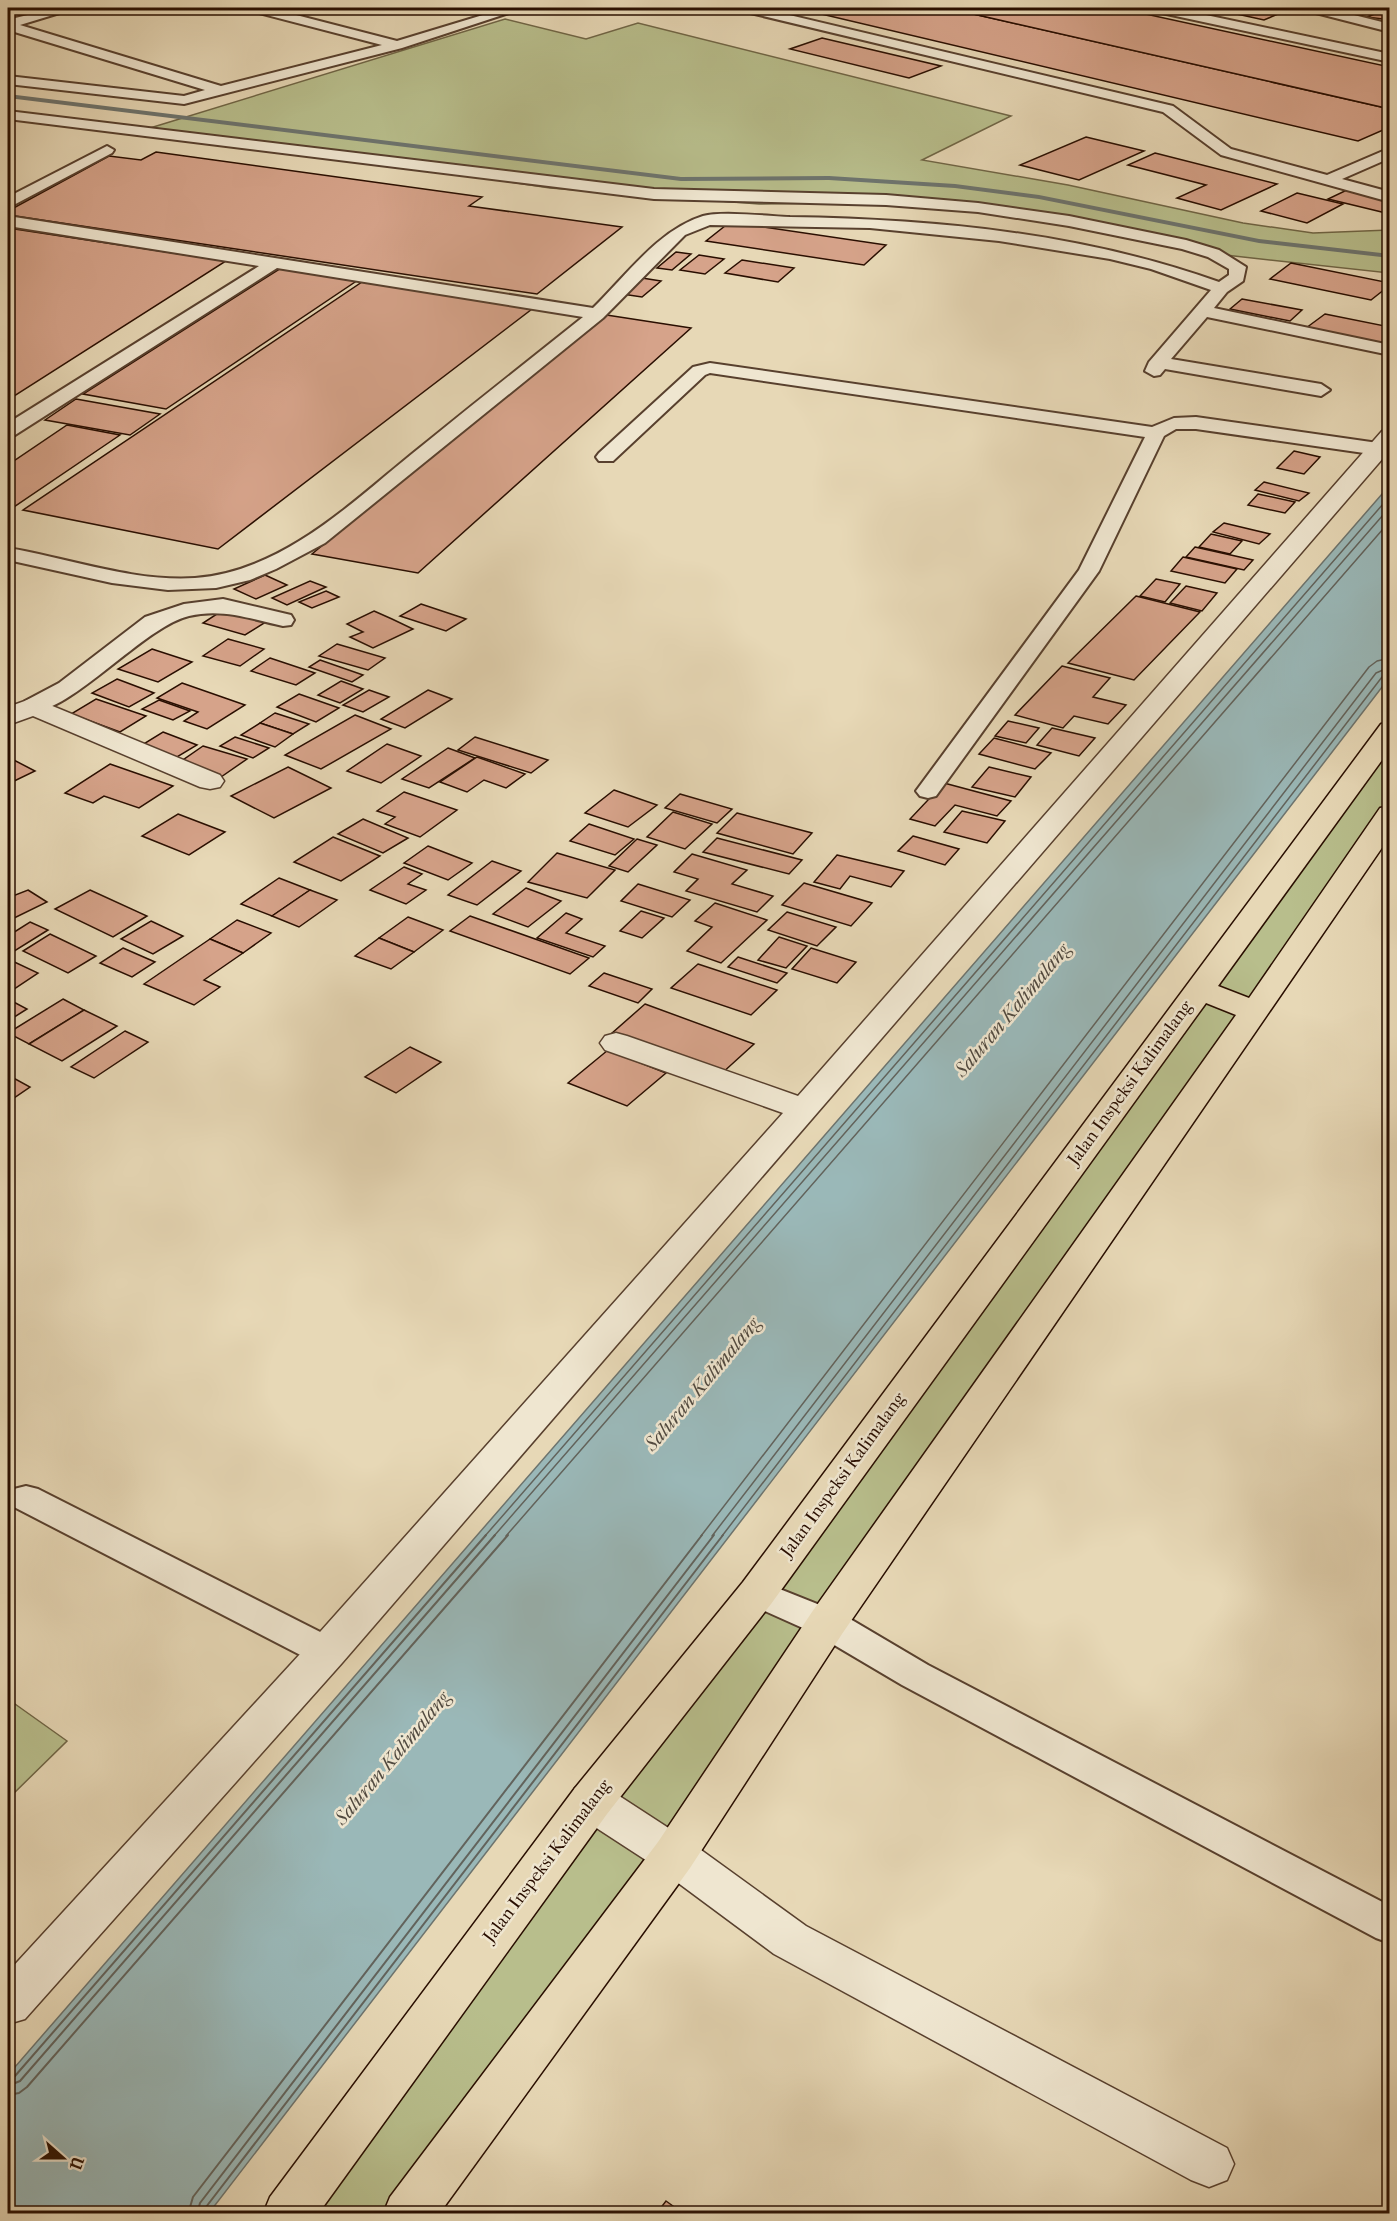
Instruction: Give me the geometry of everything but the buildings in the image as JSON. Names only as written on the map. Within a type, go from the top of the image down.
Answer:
[{"type":"main road","name":"Jalan Inspeksi Kalimalang","points":[[288,2214],[591,1801],[757,1593],[1389,730]]},
{"type":"main road","points":[[408,2214],[674,1855],[827,1623],[1256,1011],[1389,814]]},
{"type":"main road","points":[[1198,989],[1256,1011]]},
{"type":"street","points":[[8,2004],[327,1652],[1384,443]]},
{"type":"street","points":[[8,717],[33,706],[210,781]]},
{"type":"street","points":[[616,1042],[804,1109]]},
{"type":"street","points":[[591,1801],[674,1855],[790,1940],[1209,2164]]},
{"type":"lane","points":[[70,8],[16,22],[12,27],[223,91]]},
{"type":"lane","points":[[256,8],[397,45]]},
{"type":"lane","points":[[8,80],[184,100],[397,45],[518,8]]},
{"type":"lane","points":[[746,8],[1168,109],[1180,115],[1209,143],[1226,152],[1389,197]]},
{"type":"lane","points":[[1157,8],[1389,58]]},
{"type":"lane","points":[[1313,8],[1389,28]]},
{"type":"lane","points":[[8,115],[654,194],[736,199],[886,200],[986,208],[1066,220],[1212,252],[1238,267],[1237,277],[1221,288],[1156,367],[1321,390]]},
{"type":"lane","points":[[8,203],[107,150]]},
{"type":"lane","points":[[1328,180],[1389,152]]},
{"type":"lane","points":[[8,554],[113,575],[174,584],[216,583],[249,572],[318,539],[597,314],[679,232],[708,220],[760,219],[938,228],[1056,243],[1156,265],[1221,288]]},
{"type":"lane","points":[[760,219],[869,240]]},
{"type":"lane","points":[[8,221],[597,314]]},
{"type":"lane","points":[[891,242],[919,239],[938,228]]},
{"type":"lane","points":[[8,431],[274,263]]},
{"type":"lane","points":[[1203,311],[1389,350]]},
{"type":"lane","points":[[606,457],[699,371],[710,368],[1156,433]]},
{"type":"lane","points":[[928,791],[1089,571],[1156,433],[1172,423],[1190,422],[1384,443]]},
{"type":"lane","points":[[33,706],[67,688],[153,622],[184,610],[223,605],[283,620]]},
{"type":"lane","points":[[26,1498],[327,1652]]},
{"type":"lane","points":[[757,1593],[827,1623],[915,1675],[1389,1926]]},
{"type":"green space","points":[[505,19],[586,39],[638,23],[1011,116],[922,160],[1068,185],[1243,223],[1313,233],[1389,230],[1389,273],[1189,251],[1051,223],[908,202],[759,204],[550,188],[150,128]]},
{"type":"green space","points":[[1389,730],[1389,814],[408,2213],[288,2214]]},
{"type":"green space","points":[[8,1699],[67,1741],[8,1799]]},
{"type":"water","name":"Saluran Kalimalang","points":[[1389,486],[1389,678],[209,2213],[8,2213],[8,2075]]},
{"type":"waterway","points":[[8,96],[681,179],[829,178],[955,186],[1039,197],[1259,241],[1390,256]]}]
